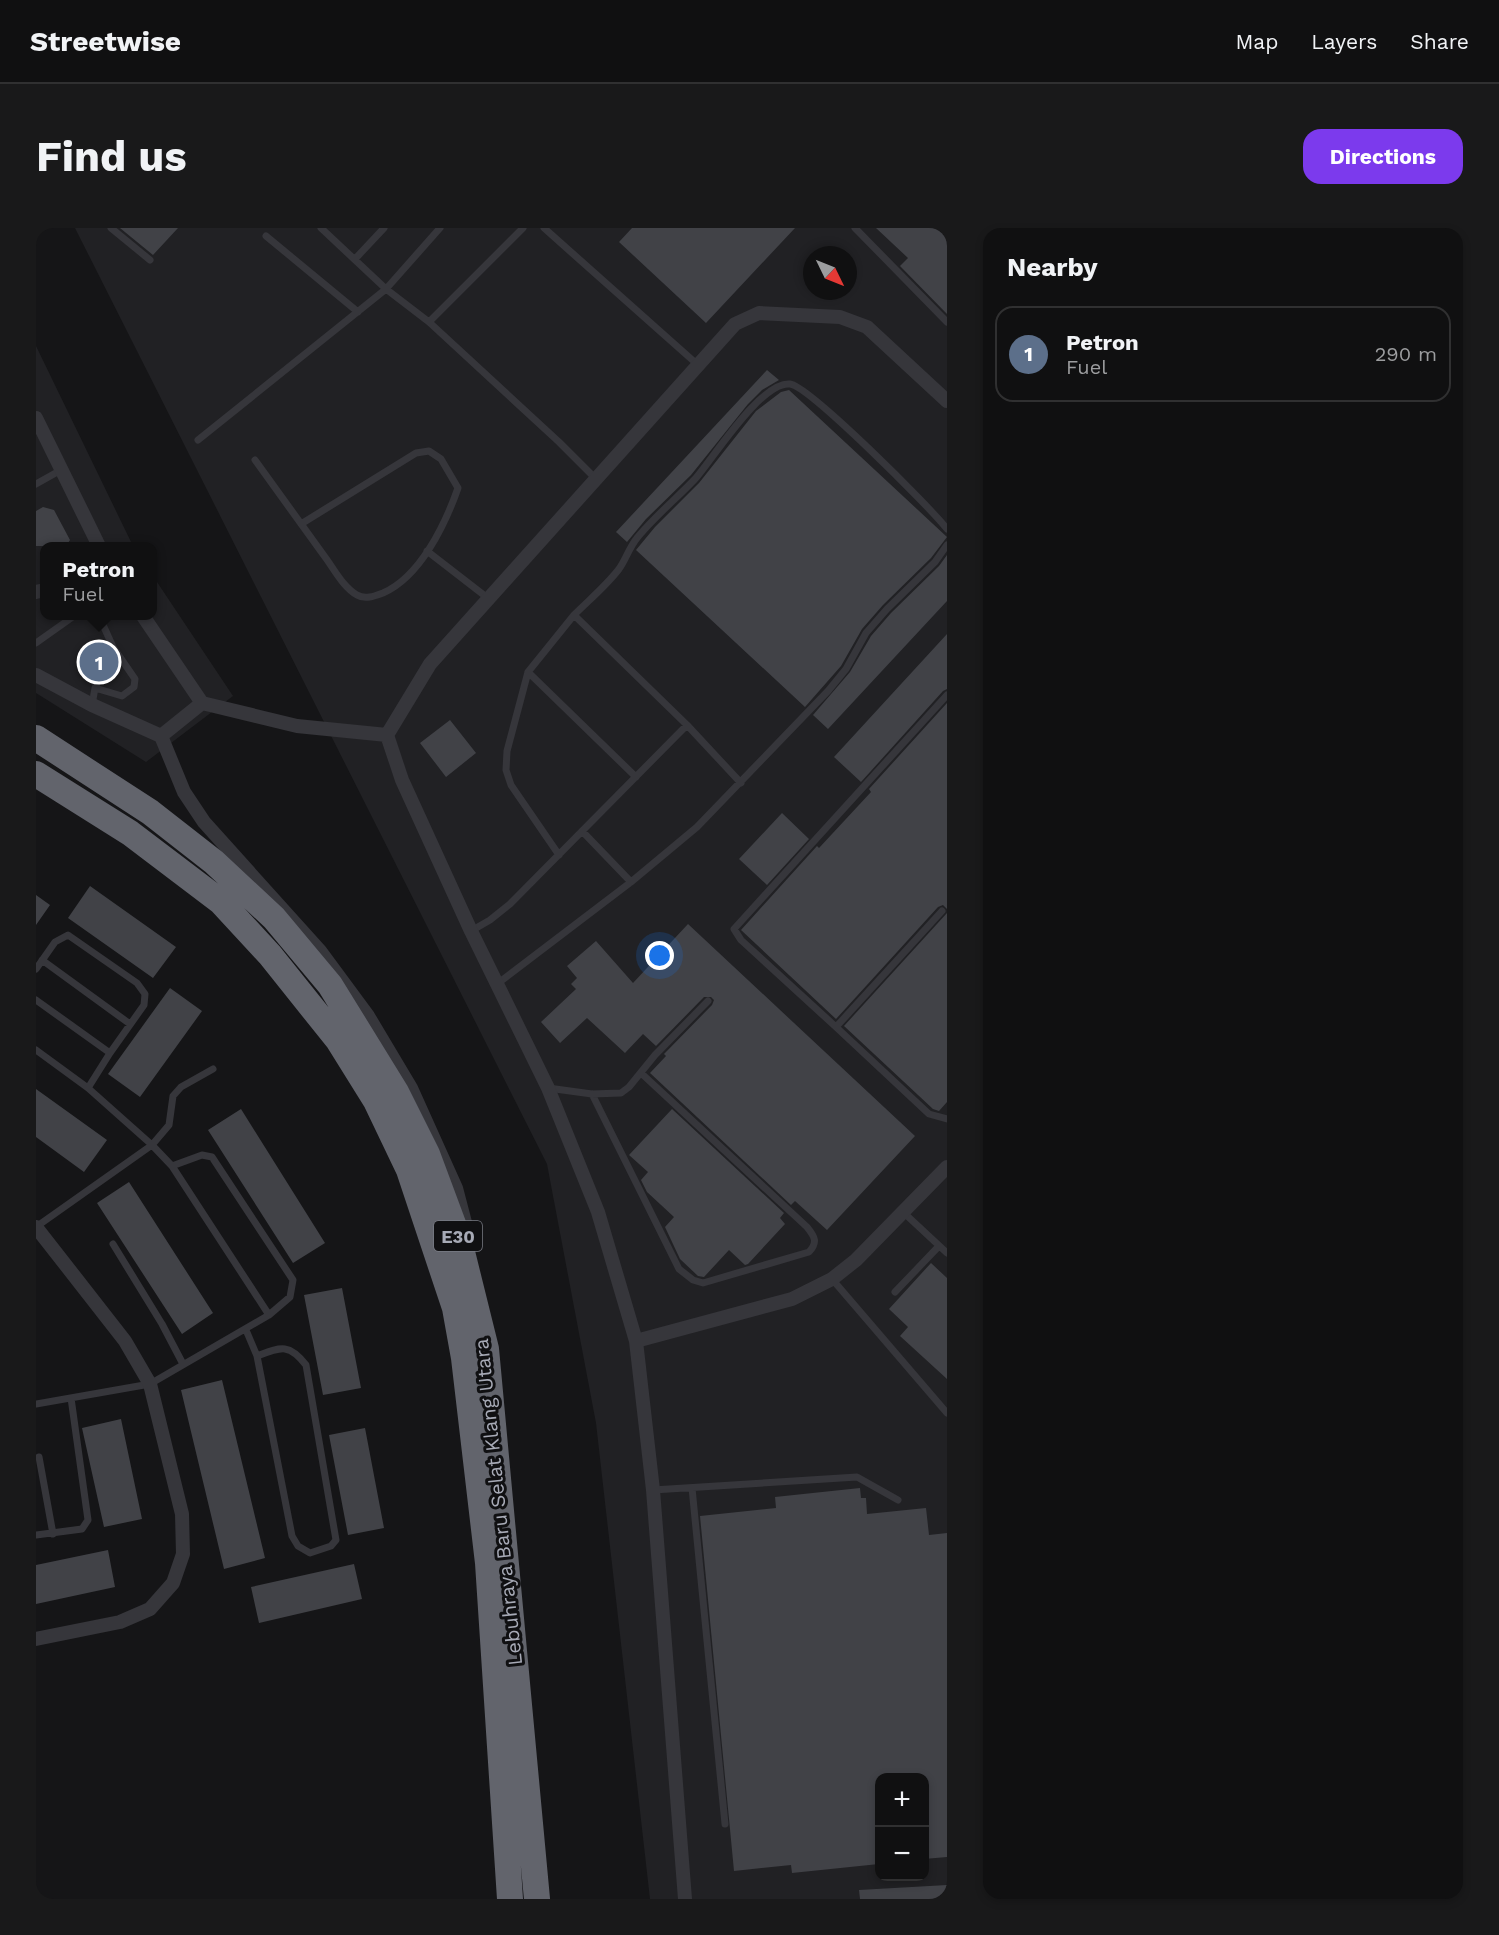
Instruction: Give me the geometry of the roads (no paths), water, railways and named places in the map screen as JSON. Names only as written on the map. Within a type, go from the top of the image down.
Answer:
[{"type":"highway","name":"Lebuhraya Baru Selat Klang Utara","points":[[36,738],[150,812],[214,862],[274,918],[330,985],[396,1092],[427,1154],[459,1240],[486,1349],[537,1899]]},
{"type":"highway","name":"Lebuhraya Baru Selat Klang Utara","points":[[36,774],[130,834],[221,902],[270,954],[338,1040],[376,1101],[409,1170],[455,1308],[464,1358],[488,1563],[510,1899]]},
{"type":"street","points":[[685,1899],[653,1490],[636,1341],[598,1212],[548,1088],[496,985],[402,780],[387,735],[430,664],[735,324],[759,313],[840,317],[867,327],[947,401]]},
{"type":"street","points":[[36,418],[97,542]]},
{"type":"street","points":[[146,620],[202,703],[297,726],[387,735]]},
{"type":"street","points":[[36,675],[92,705],[161,736],[184,792],[204,822],[320,951],[368,1016],[411,1088],[456,1188],[474,1257],[486,1349]]},
{"type":"street","points":[[161,736],[202,703]]},
{"type":"street","points":[[636,1341],[792,1299],[832,1279],[856,1260],[947,1167]]},
{"type":"street","points":[[36,1227],[125,1341],[150,1384],[182,1514],[183,1554],[173,1583],[150,1609],[120,1622],[36,1640]]},
{"type":"lane","points":[[111,228],[150,260]]},
{"type":"lane","points":[[355,259],[384,228]]},
{"type":"lane","points":[[198,440],[387,289],[440,228]]},
{"type":"lane","points":[[429,322],[523,228]]},
{"type":"lane","points":[[544,228],[698,365]]},
{"type":"lane","points":[[855,228],[947,322]]},
{"type":"lane","points":[[325,229],[387,289],[429,322],[596,479]]},
{"type":"lane","points":[[266,236],[358,312]]},
{"type":"lane","points":[[559,855],[512,785],[506,770],[507,751],[528,672],[574,615],[619,569],[639,536],[697,476],[741,419],[759,402],[782,385],[795,386],[854,435],[947,529]]},
{"type":"lane","points":[[255,460],[301,524],[347,587],[358,597],[373,597],[397,587],[428,551],[450,513],[458,488],[441,459],[429,451],[416,453],[301,524]]},
{"type":"lane","points":[[36,484],[61,470]]},
{"type":"lane","points":[[496,985],[631,882],[697,827],[828,691],[846,669],[866,633],[935,562],[947,544]]},
{"type":"lane","points":[[428,551],[489,599]]},
{"type":"lane","points":[[574,615],[687,725],[741,783]]},
{"type":"lane","points":[[36,643],[67,620]]},
{"type":"lane","points":[[95,688],[122,696],[135,684],[135,679],[113,647],[101,620]]},
{"type":"lane","points":[[92,705],[95,688],[113,647]]},
{"type":"lane","points":[[528,672],[636,777]]},
{"type":"lane","points":[[947,695],[734,929],[741,940],[929,1114],[947,1119]]},
{"type":"lane","points":[[471,931],[510,904],[687,725]]},
{"type":"lane","points":[[582,831],[631,882]]},
{"type":"lane","points":[[836,1027],[942,911]]},
{"type":"lane","points":[[36,969],[55,942],[68,935],[138,983],[145,994],[144,1005],[88,1088]]},
{"type":"lane","points":[[42,960],[130,1024]]},
{"type":"lane","points":[[36,1000],[110,1053]]},
{"type":"lane","points":[[548,1088],[592,1094],[621,1093],[708,1001]]},
{"type":"lane","points":[[36,1050],[88,1088],[172,1166],[268,1315]]},
{"type":"lane","points":[[36,1227],[152,1145],[169,1125],[172,1096],[181,1087],[213,1069]]},
{"type":"lane","points":[[592,1094],[679,1269],[693,1280],[703,1283],[809,1252],[815,1245],[816,1239],[807,1227],[641,1074]]},
{"type":"lane","points":[[36,1404],[150,1384],[246,1330],[290,1297],[293,1280],[212,1157],[202,1155],[172,1166]]},
{"type":"lane","points":[[903,1212],[947,1253]]},
{"type":"lane","points":[[113,1244],[162,1324],[183,1365]]},
{"type":"lane","points":[[895,1292],[939,1246]]},
{"type":"lane","points":[[832,1279],[947,1413]]},
{"type":"lane","points":[[246,1330],[257,1356],[292,1536],[298,1546],[310,1553],[331,1546],[336,1540],[306,1365],[296,1353],[279,1348],[257,1356]]},
{"type":"lane","points":[[36,1535],[82,1529],[88,1520],[70,1398]]},
{"type":"lane","points":[[39,1457],[53,1534]]},
{"type":"lane","points":[[653,1490],[857,1477],[898,1500]]},
{"type":"lane","points":[[692,1488],[725,1824]]},
{"type":"place","name":"Petron","points":[[99,662]]}]
